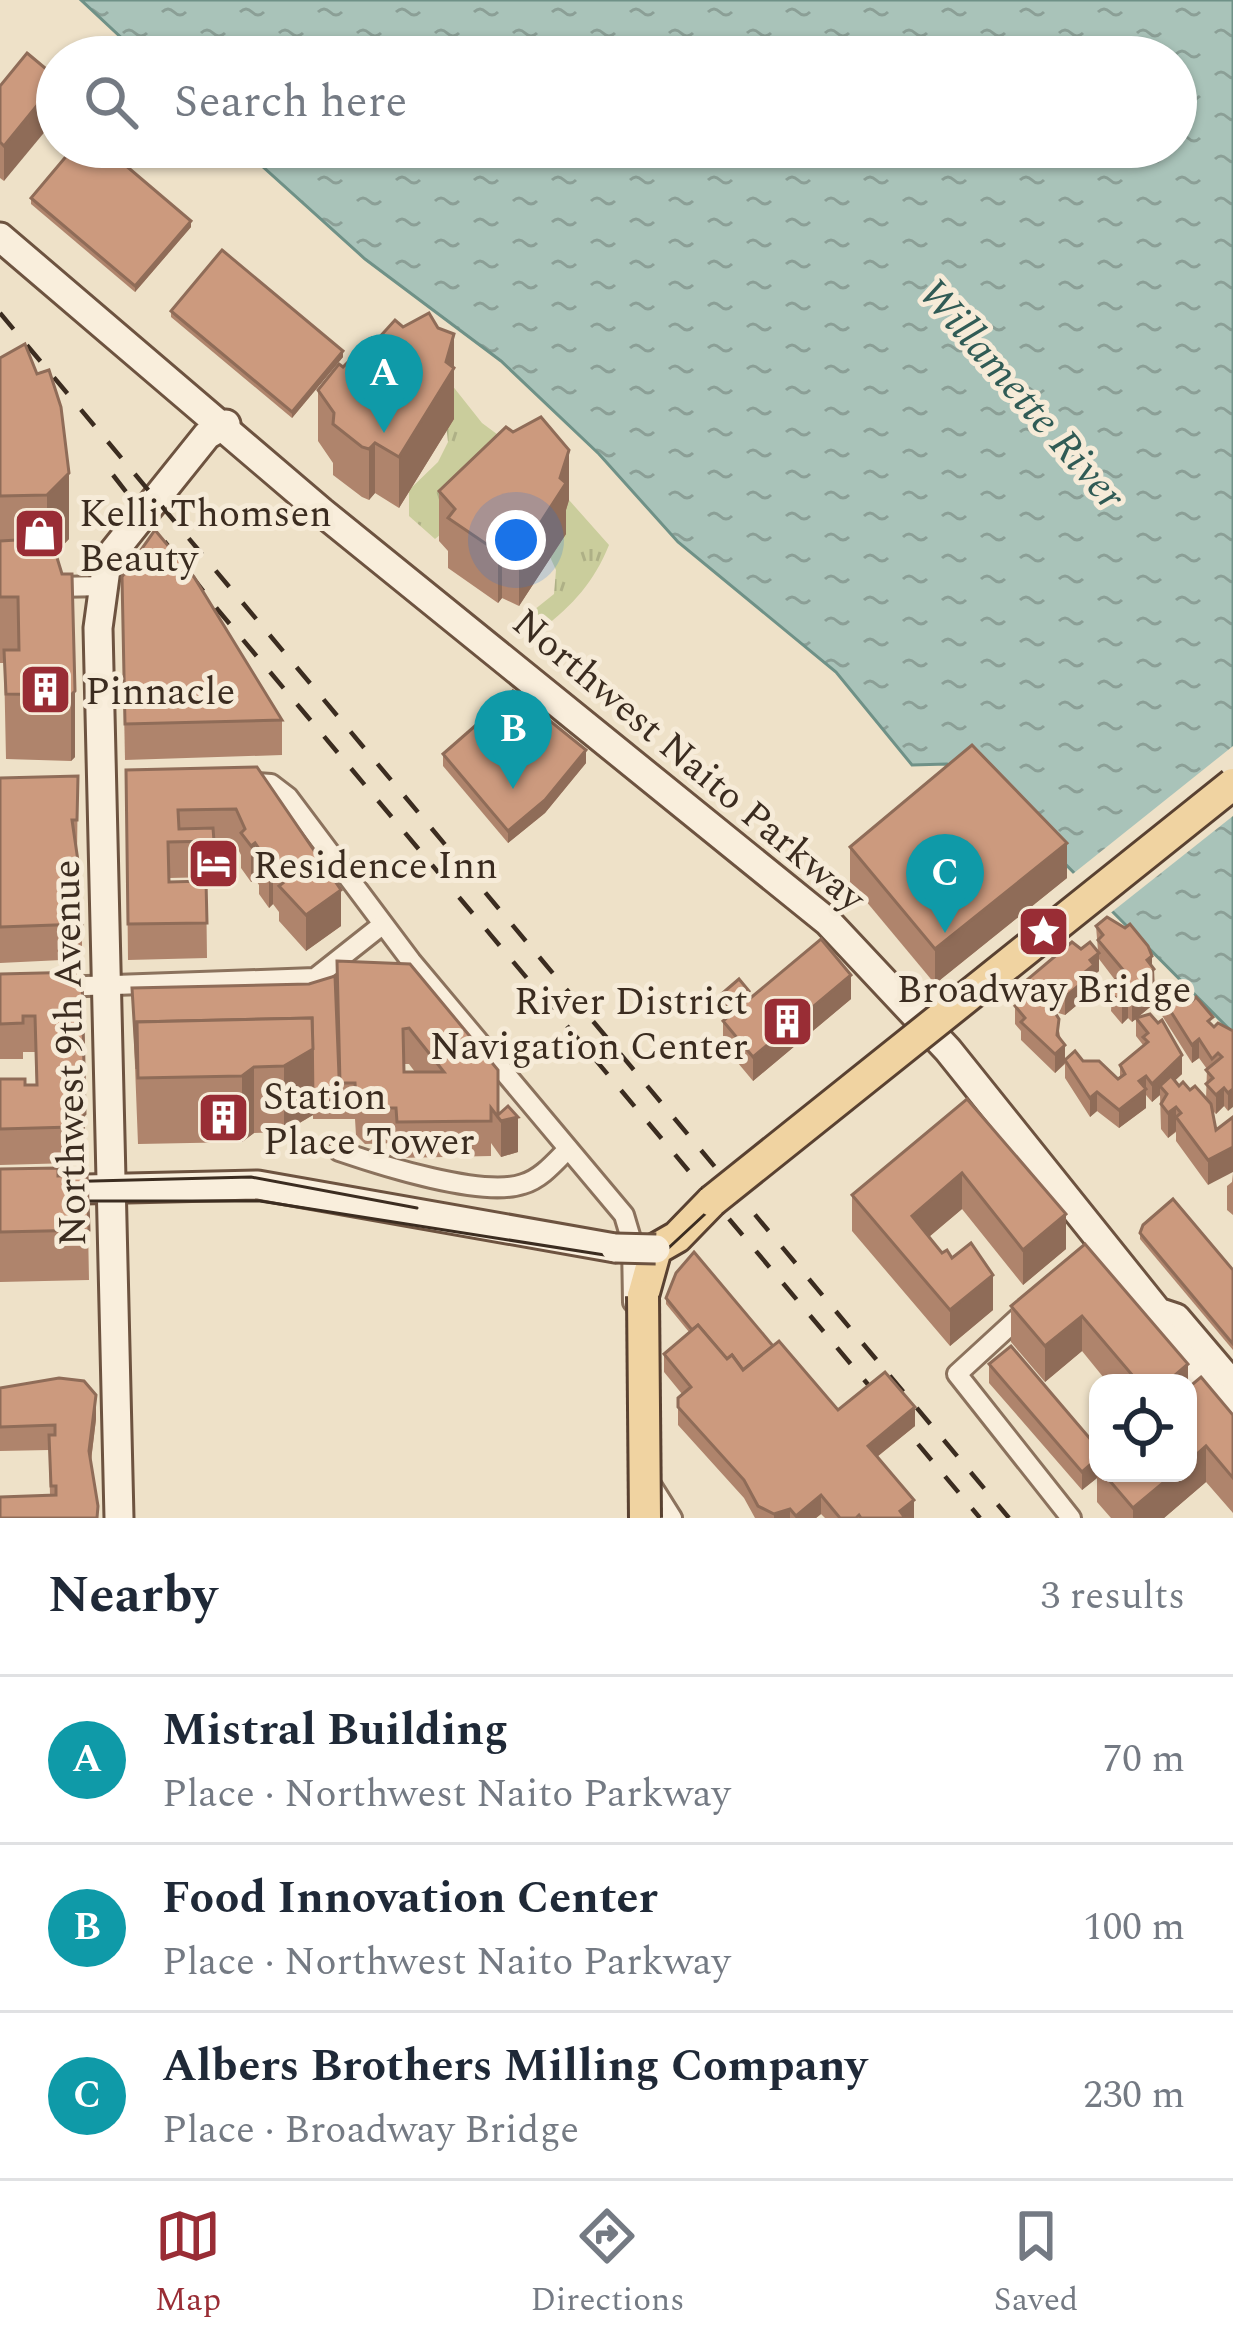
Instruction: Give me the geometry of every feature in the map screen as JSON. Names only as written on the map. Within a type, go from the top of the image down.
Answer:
[{"type":"main road","name":"Northwest Naito Parkway","points":[[0,237],[226,424],[322,512],[482,636],[840,933],[961,1066],[1096,1249],[1158,1312],[1176,1318],[1233,1385]]},
{"type":"main road","name":"Northwest 9th Avenue","points":[[119,1518],[104,1390],[111,1188],[98,636],[109,561],[207,435],[226,424]]},
{"type":"main road","points":[[0,1191],[240,1184],[560,1239],[656,1250],[677,1238],[787,1138],[1233,784]]},
{"type":"main road","points":[[645,1518],[641,1326],[656,1250]]},
{"type":"main road","name":"Northwest Naito Parkway","points":[[1158,1312],[1159,1329],[1233,1419]]},
{"type":"street","points":[[36,588],[106,586]]},
{"type":"street","points":[[230,782],[279,787],[382,925],[630,1228],[635,1435],[645,1475],[672,1518]]},
{"type":"street","points":[[40,988],[315,978],[382,925]]},
{"type":"street","points":[[339,1150],[388,1167],[503,1187],[536,1178],[568,1149]]},
{"type":"street","points":[[1049,1292],[957,1374],[1071,1518]]},
{"type":"green space","points":[[440,370],[482,423],[532,460],[435,539],[409,516],[409,490],[438,462],[448,442]]},
{"type":"green space","points":[[569,500],[609,545],[589,582],[553,620],[542,629],[519,622],[554,594],[556,570],[550,557]]},
{"type":"water","name":"Willamette River","points":[[81,0],[1233,0],[1233,1033],[971,769],[960,776],[947,764],[912,765],[836,672],[678,542],[599,454],[501,361],[365,259],[264,168],[1197,168],[1197,36],[120,36]]},
{"type":"pier","points":[[1233,746],[1233,816],[1108,915],[1069,877]]},
{"type":"building","points":[[27,53],[36,60],[36,107],[4,146],[0,142],[0,86]]},
{"type":"building","points":[[56,168],[129,168],[191,221],[135,286],[31,198]]},
{"type":"building","points":[[222,250],[343,351],[292,412],[171,311]]},
{"type":"building","points":[[429,313],[438,328],[454,334],[446,362],[454,368],[399,457],[375,443],[369,449],[362,447],[333,424],[334,413],[318,390],[339,364],[343,367],[395,320],[403,327]]},
{"type":"building","points":[[25,344],[37,374],[49,370],[61,407],[69,473],[47,495],[0,496],[0,358]]},
{"type":"building","points":[[541,417],[569,450],[560,478],[566,483],[519,556],[502,547],[498,552],[448,518],[455,509],[439,491],[506,427],[513,432]]},
{"type":"building","points":[[155,530],[194,577],[282,720],[125,724],[122,577]]},
{"type":"building","points":[[51,538],[62,574],[72,574],[75,691],[71,695],[6,694],[4,650],[19,650],[18,597],[0,597],[0,541]]},
{"type":"building","points":[[513,691],[586,750],[545,800],[508,831],[443,754],[475,726],[479,731],[489,728]]},
{"type":"building","points":[[972,745],[1067,843],[935,949],[850,847]]},
{"type":"building","points":[[257,767],[341,890],[306,915],[279,886],[283,883],[273,869],[269,872],[259,859],[264,856],[255,843],[251,846],[241,833],[245,829],[236,809],[178,810],[179,829],[213,828],[214,841],[168,842],[169,882],[206,881],[207,923],[128,924],[126,770]]},
{"type":"building","points":[[78,776],[77,820],[72,820],[78,861],[73,861],[82,924],[0,927],[0,778]]},
{"type":"building","points":[[1107,917],[1125,928],[1130,924],[1152,956],[1147,960],[1154,969],[1147,975],[1155,985],[1132,1004],[1128,1000],[1122,1005],[1111,993],[1118,988],[1113,982],[1125,972],[1098,940],[1103,935],[1096,926]]},
{"type":"building","points":[[821,939],[851,975],[753,1057],[723,1021]]},
{"type":"building","points":[[1072,942],[1081,949],[1090,942],[1099,953],[1085,972],[1089,977],[1065,997],[1052,992],[1046,998],[1059,1019],[1057,1035],[1065,1045],[1055,1054],[1021,1022],[1025,1018],[1015,1006],[1023,999],[1015,990]]},
{"type":"building","points":[[337,961],[410,964],[498,1070],[498,1115],[508,1106],[518,1117],[501,1121],[491,1108],[491,1121],[397,1122],[396,1108],[365,1108],[356,1099],[355,1083],[340,1083]],"holes":[[[409,1028],[444,1072],[404,1072],[403,1029]]]},
{"type":"building","points":[[82,972],[85,1114],[72,1127],[0,1129],[0,1079],[25,1079],[25,1085],[37,1085],[35,1016],[23,1016],[23,1023],[0,1024],[0,974]]},
{"type":"building","points":[[335,976],[340,1100],[313,1101],[312,1018],[137,1022],[137,1069],[132,988],[309,984]]},
{"type":"building","points":[[739,979],[749,991],[728,1009],[718,997]]},
{"type":"building","points":[[1172,986],[1192,1001],[1196,997],[1213,1017],[1208,1021],[1214,1027],[1218,1023],[1233,1031],[1233,1089],[1228,1093],[1224,1088],[1216,1095],[1206,1084],[1213,1078],[1206,1070],[1222,1057],[1218,1053],[1212,1059],[1199,1039],[1192,1045],[1161,996]]},
{"type":"building","points":[[1150,1014],[1158,1023],[1162,1020],[1182,1055],[1152,1084],[1146,1076],[1139,1081],[1146,1089],[1119,1110],[1097,1092],[1090,1098],[1065,1060],[1075,1051],[1083,1061],[1099,1061],[1118,1079],[1125,1074],[1120,1065],[1148,1042],[1143,1037],[1148,1033],[1136,1018]]},
{"type":"building","points":[[312,1018],[313,1049],[284,1066],[254,1067],[242,1076],[138,1078],[137,1022]]},
{"type":"building","points":[[1171,1076],[1179,1086],[1183,1082],[1190,1090],[1195,1086],[1211,1104],[1216,1130],[1233,1117],[1233,1147],[1208,1160],[1176,1117],[1181,1113],[1176,1107],[1168,1113],[1161,1104],[1167,1094],[1160,1086]]},
{"type":"building","points":[[967,1099],[1066,1214],[1023,1250],[962,1173],[912,1216],[942,1253],[947,1250],[952,1258],[971,1243],[993,1275],[950,1310],[852,1195]]},
{"type":"building","points":[[58,1168],[58,1176],[87,1175],[89,1230],[0,1232],[0,1169]]},
{"type":"building","points":[[1173,1199],[1233,1270],[1233,1344],[1140,1233]]},
{"type":"building","points":[[1085,1244],[1188,1364],[1176,1374],[1131,1374],[1082,1316],[1045,1346],[1011,1306]]},
{"type":"building","points":[[694,1252],[773,1346],[743,1370],[698,1325],[692,1330],[666,1298],[676,1273]]},
{"type":"building","points":[[698,1325],[743,1370],[779,1341],[838,1410],[885,1372],[915,1407],[868,1446],[914,1500],[900,1511],[905,1518],[840,1518],[821,1495],[796,1516],[790,1509],[774,1514],[758,1506],[744,1480],[678,1407],[678,1398],[691,1387],[664,1354]]},
{"type":"building","points":[[1011,1346],[1089,1437],[1089,1466],[1082,1472],[989,1364]]},
{"type":"building","points":[[1201,1377],[1233,1415],[1233,1478],[1206,1446],[1197,1454],[1197,1380]]},
{"type":"building","points":[[59,1378],[84,1381],[96,1395],[89,1451],[97,1518],[0,1518],[0,1497],[56,1495],[56,1486],[51,1486],[49,1435],[55,1435],[55,1425],[0,1427],[0,1388]]},
{"type":"building","points":[[1111,1482],[1164,1482],[1133,1508]]},
{"type":"tram line","points":[[0,1201],[260,1201],[611,1256],[662,1254],[747,1175],[1233,788]]},
{"type":"tram line","points":[[54,1182],[251,1177],[417,1208]]},
{"type":"railway","points":[[0,313],[1009,1518]]},
{"type":"railway","points":[[113,475],[218,610],[980,1518]]},
{"type":"place","name":"Mistral Building","points":[[384,433]]},
{"type":"place","name":"Kelli Thomsen Beauty","points":[[40,534]]},
{"type":"place","name":"Pinnacle","points":[[46,690]]},
{"type":"place","name":"Food Innovation Center","points":[[513,789]]},
{"type":"place","name":"Residence Inn","points":[[214,864]]},
{"type":"place","name":"Broadway Bridge","points":[[1044,931]]},
{"type":"place","name":"Albers Brothers Milling Company","points":[[945,933]]},
{"type":"place","name":"River District Navigation Center","points":[[787,1022]]},
{"type":"place","name":"Station Place Tower","points":[[224,1117]]}]
